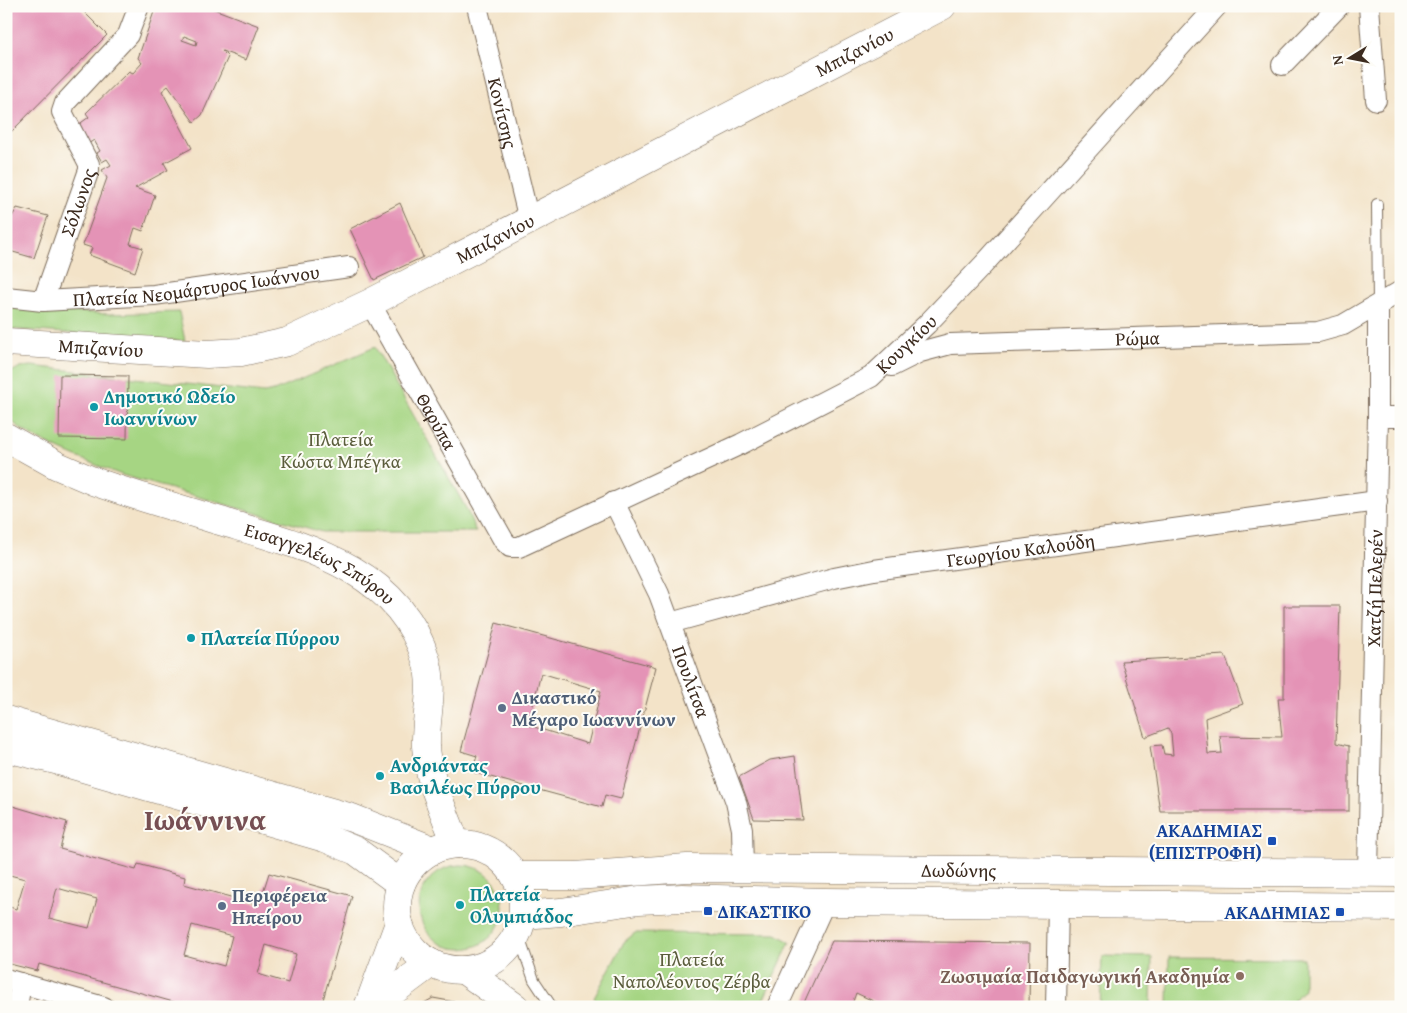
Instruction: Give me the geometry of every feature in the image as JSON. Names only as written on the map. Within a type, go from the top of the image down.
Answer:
[{"type":"main road","name":"Μπιζανίου","points":[[10,344],[207,354],[240,352],[287,342],[370,303],[942,6]]},
{"type":"main road","name":"Εισαγγελέως Σπύρου","points":[[9,436],[58,466],[93,481],[318,552],[358,572],[379,588],[407,620],[427,661],[430,688],[426,739],[427,758],[444,847]]},
{"type":"main road","points":[[6,720],[352,818],[444,847],[476,846],[495,854],[515,876],[522,895],[520,924],[511,945],[491,963],[465,970],[448,970],[431,963],[411,947],[399,923],[397,905],[401,884],[416,861],[444,847]]},
{"type":"main road","points":[[6,748],[59,761],[325,838],[356,851],[401,884]]},
{"type":"main road","name":"Δωδώνης","points":[[515,876],[575,876],[687,868],[1401,873]]},
{"type":"main road","name":"Δωδώνης","points":[[520,924],[647,899],[704,898],[825,902],[1401,907]]},
{"type":"main road","points":[[370,1007],[399,923]]},
{"type":"main road","points":[[370,1007],[431,963]]},
{"type":"main road","points":[[465,970],[516,1007]]},
{"type":"street","name":"Σόλωνος","points":[[43,301],[89,170],[89,164],[62,112],[65,103],[128,35],[139,6]]},
{"type":"street","name":"Κονίτσης","points":[[477,6],[529,220]]},
{"type":"street","name":"Κουγκίου","points":[[504,541],[510,547],[519,547],[741,444],[870,378],[927,324],[984,264],[1217,6]]},
{"type":"street","points":[[1282,65],[1339,6]]},
{"type":"street","points":[[1369,6],[1376,100]]},
{"type":"street","name":"Πλατεία Νεομάρτυρος Ιωάννου","points":[[43,301],[154,295],[349,266]]},
{"type":"street","name":"Ρώμα","points":[[870,378],[920,352],[943,344],[1301,334],[1332,329],[1401,291]]},
{"type":"street","points":[[6,297],[43,301]]},
{"type":"street","name":"Θαρύπα","points":[[370,303],[504,541]]},
{"type":"street","name":"Χατζή Πελερέν","points":[[1368,872],[1377,501],[1378,305]]},
{"type":"street","points":[[1378,417],[1401,417]]},
{"type":"street","name":"Γεωργίου Καλούδη","points":[[670,623],[834,578],[874,570],[1377,501]]},
{"type":"street","name":"Πουλίτσα","points":[[614,502],[659,594],[736,802],[742,829],[743,868]]},
{"type":"street","points":[[777,1007],[825,902]]},
{"type":"street","points":[[1056,1007],[1058,903]]},
{"type":"street","points":[[17,1007],[13,981],[104,1007]]},
{"type":"lane","points":[[1377,204],[1378,305]]},
{"type":"lane","points":[[520,924],[531,973],[552,1007]]},
{"type":"green space","points":[[6,307],[108,314],[179,312],[185,341],[6,329]]},
{"type":"green space","name":"Πλατεία Κώστα Μπέγκα","points":[[375,347],[467,510],[476,532],[322,532],[111,471],[29,434],[9,418],[6,408],[6,375],[20,367],[32,366],[264,393],[274,391]]},
{"type":"green space","name":"Πλατεία Ολυμπιάδος","points":[[461,865],[477,868],[491,877],[500,891],[503,907],[500,923],[491,937],[477,946],[461,949],[445,946],[431,937],[422,923],[419,907],[422,891],[431,877],[445,868]]},
{"type":"green space","name":"Πλατεία Ναπολέοντος Ζέρβα","points":[[635,933],[776,934],[790,942],[760,1007],[602,1007],[594,998],[624,942]]},
{"type":"green space","points":[[1102,956],[1152,957],[1151,1005],[1145,1007],[1100,1007]]},
{"type":"green space","points":[[1169,957],[1304,958],[1304,989],[1288,1007],[1172,1007],[1168,1005]]},
{"type":"building","points":[[6,6],[78,6],[107,35],[6,137]]},
{"type":"building","points":[[156,6],[206,6],[259,26],[246,60],[222,51],[228,57],[202,115],[194,122],[168,86],[162,91],[192,148],[164,163],[168,170],[135,188],[155,195],[143,231],[135,228],[130,244],[143,248],[135,272],[89,255],[92,248],[83,245],[107,178],[102,170],[111,165],[107,159],[102,162],[97,153],[100,151],[94,140],[88,144],[78,125],[89,117],[86,113],[129,71],[133,73],[142,63],[138,58]],"holes":[[[184,36],[197,41],[196,45],[182,40]]]},
{"type":"building","points":[[400,203],[423,257],[374,280],[350,229]]},
{"type":"building","points":[[17,208],[48,216],[34,258],[6,250],[6,227]]},
{"type":"building","name":"Δημοτικό Ωδείο Ιωαννίνων","points":[[60,375],[128,376],[127,439],[59,438]]},
{"type":"building","points":[[1284,606],[1340,606],[1336,743],[1349,746],[1349,811],[1160,811],[1150,746],[1162,745],[1164,754],[1173,755],[1171,734],[1168,728],[1145,737],[1121,661],[1225,655],[1243,704],[1205,718],[1208,754],[1222,753],[1220,736],[1282,737],[1278,698],[1284,698]]},
{"type":"building","name":"Δικαστικό Μέγαρο Ιωαννίνων","points":[[496,623],[656,667],[621,799],[605,795],[602,807],[472,772],[477,756],[461,751]],"holes":[[[541,673],[601,691],[588,744],[528,725]]]},
{"type":"building","points":[[795,756],[803,820],[754,819],[739,777],[770,760]]},
{"type":"building","name":"Περιφέρεια Ηπείρου","points":[[6,804],[67,822],[60,849],[136,870],[138,864],[185,877],[184,884],[259,905],[269,873],[352,896],[321,1007],[191,1007],[39,964],[37,971],[6,963],[6,906],[16,909],[25,879],[6,874]],"holes":[[[57,888],[97,899],[89,928],[49,918]],[[192,925],[232,936],[224,966],[184,955]],[[266,945],[296,954],[288,983],[258,974]]]},
{"type":"building","points":[[832,941],[1030,943],[1029,1007],[886,1007],[856,993],[851,1007],[802,1007]]},
{"type":"building","points":[[433,998],[477,1006],[477,1007],[417,1007]]},
{"type":"place","name":"Δημοτικό Ωδείο Ιωαννίνων","points":[[94,407]]},
{"type":"place","name":"Πλατεία Πύρρου","points":[[191,638]]},
{"type":"place","name":"Δικαστικό Μέγαρο Ιωαννίνων","points":[[502,708]]},
{"type":"place","name":"Ανδριάντας Βασιλέως Πύρρου","points":[[380,776]]},
{"type":"place","name":"ΑΚΑΔΗΜΙΑΣ (ΕΠΙΣΤΡΟΦΗ)","points":[[1272,841]]},
{"type":"place","name":"Πλατεία Ολυμπιάδος","points":[[460,905]]},
{"type":"place","name":"Περιφέρεια Ηπείρου","points":[[222,906]]},
{"type":"place","name":"ΔΙΚΑΣΤΙΚΟ","points":[[708,911]]},
{"type":"place","name":"ΑΚΑΔΗΜΙΑΣ","points":[[1340,912]]},
{"type":"place","name":"Ζωσιμαία Παιδαγωγική Ακαδημία","points":[[1240,976]]},
{"type":"district","name":"Ιωάννινα","points":[[205,819]]}]
